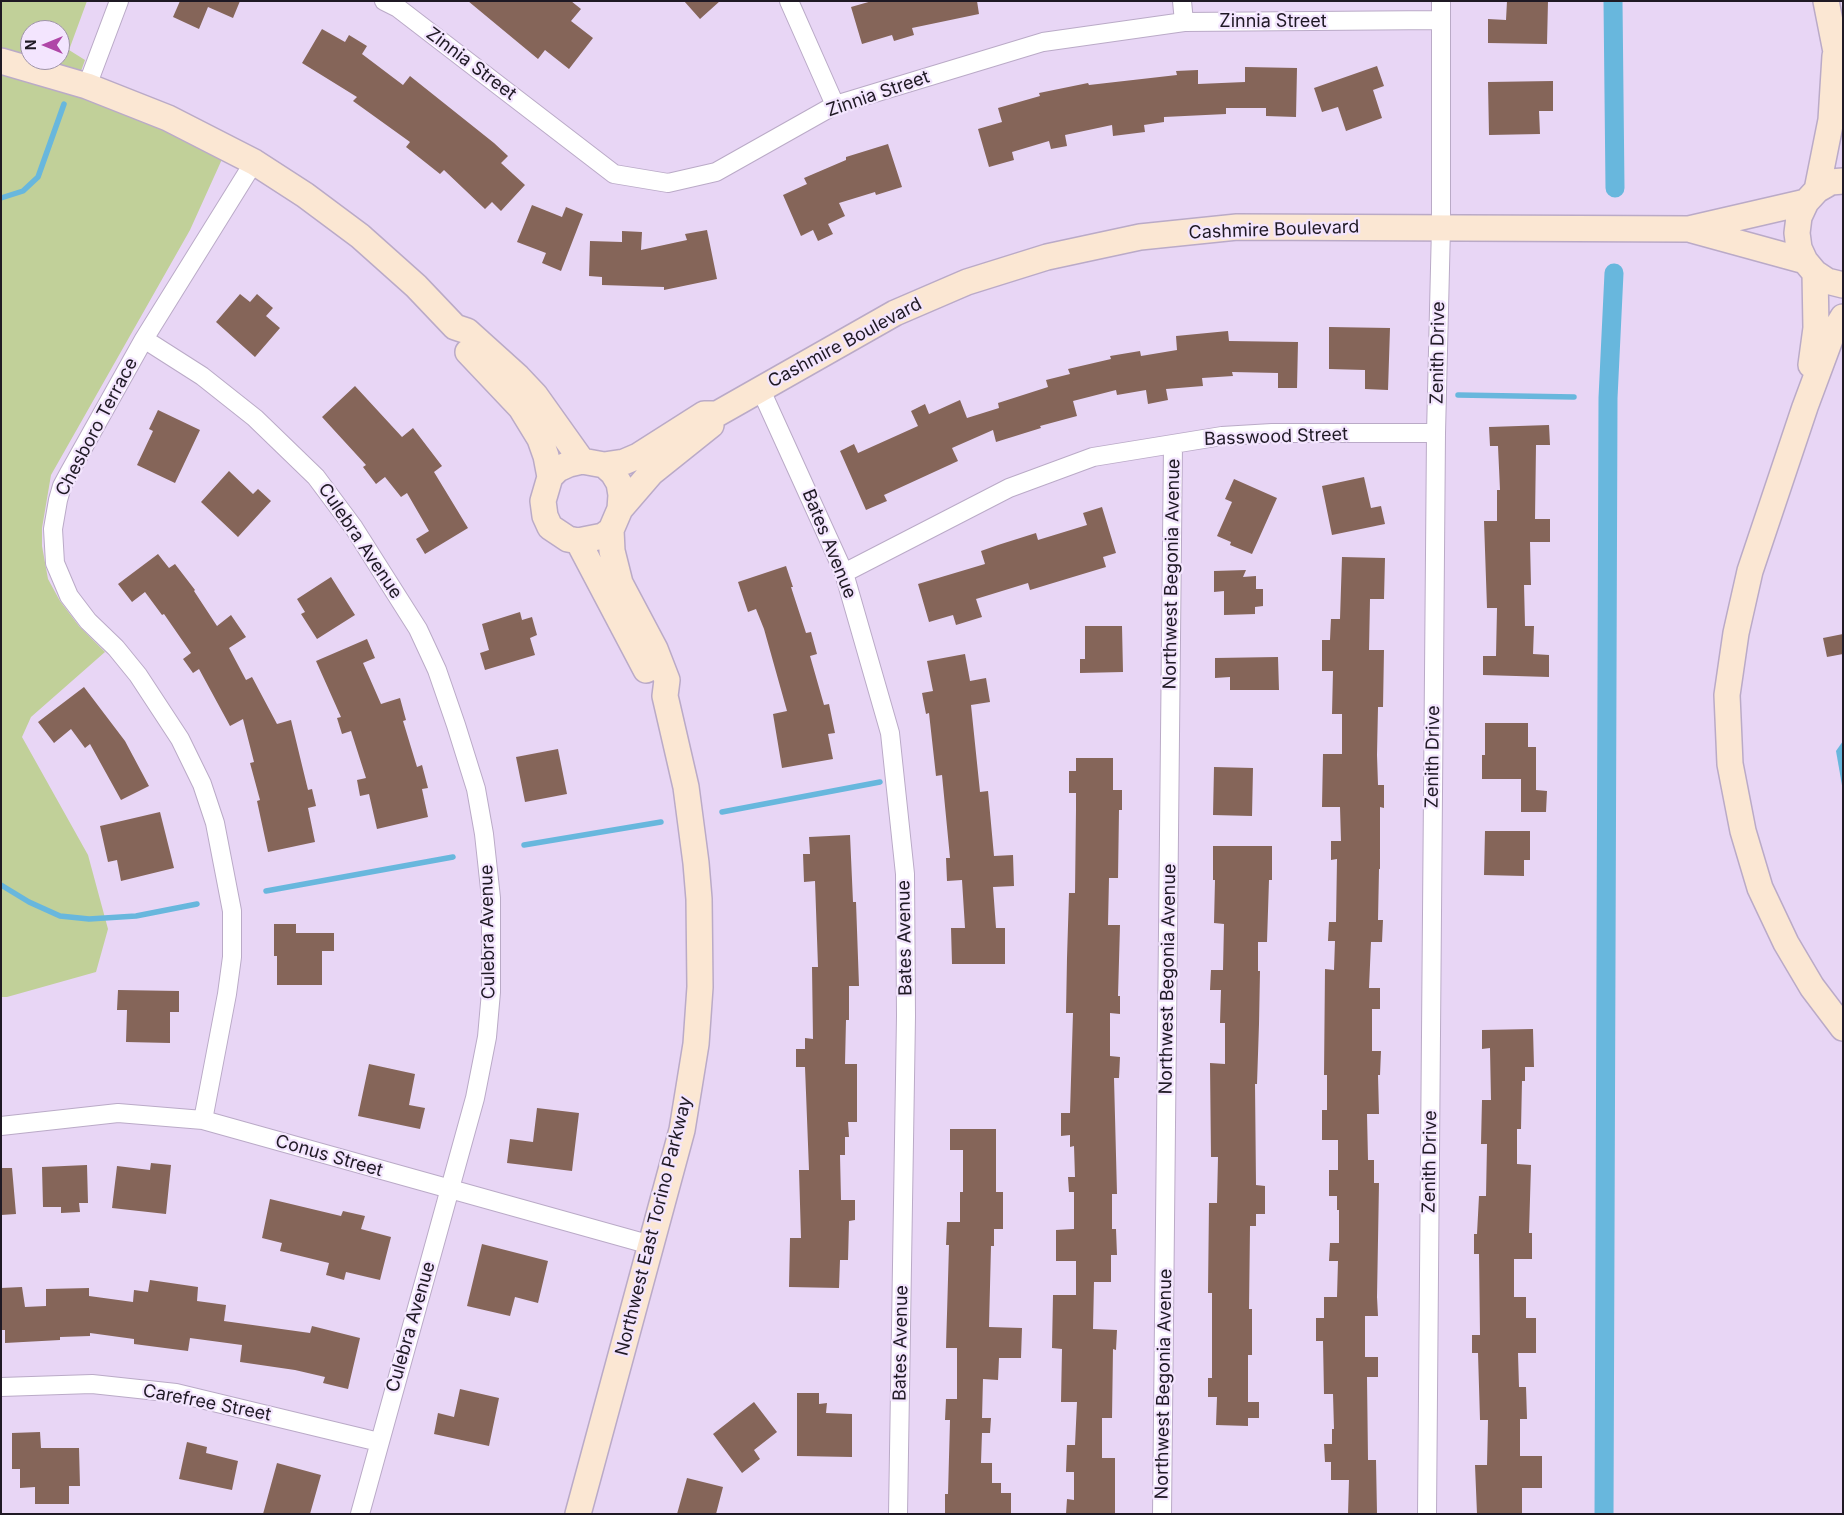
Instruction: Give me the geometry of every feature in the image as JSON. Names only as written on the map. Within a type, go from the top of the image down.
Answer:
[{"type":"street","points":[[87,86],[119,1]]},
{"type":"street","points":[[789,1],[835,106]]},
{"type":"street","points":[[1182,1],[1184,22]]},
{"type":"street","name":"Zenith Drive","points":[[1427,1514],[1441,1]]},
{"type":"street","points":[[1826,1],[1835,56],[1843,84]]},
{"type":"street","name":"Zinnia Street","points":[[395,4],[614,174],[668,183],[716,172],[835,106],[1043,42],[1184,22],[1441,20]]},
{"type":"street","points":[[1806,407],[1816,328],[1810,267],[1799,248],[1797,233],[1799,217],[1811,196],[1831,120],[1835,56]]},
{"type":"street","points":[[1,61],[87,86],[168,118],[254,162],[305,195],[360,236],[416,286],[455,327],[468,331],[518,377],[593,463],[613,473],[619,483],[621,495],[615,519],[603,536],[578,541],[568,539],[550,526],[545,516],[544,500],[550,477],[540,439],[516,403],[456,341],[455,327]]},
{"type":"street","name":"Chesboro Terrace","points":[[203,1120],[227,994],[232,957],[232,912],[215,823],[202,784],[180,739],[138,675],[116,648],[88,621],[69,596],[55,563],[53,546],[54,515],[62,486],[144,339],[254,162]]},
{"type":"street","name":"Cashmire Boulevard","points":[[615,519],[651,474],[710,426],[717,414],[895,313],[967,282],[1047,257],[1140,236],[1237,227],[1689,229],[1811,196],[1831,182],[1843,181]]},
{"type":"street","name":"Cashmire Boulevard","points":[[1689,229],[1810,267],[1827,280],[1843,285]]},
{"type":"street","points":[[1843,317],[1831,338],[1750,571],[1736,633],[1727,695],[1730,764],[1743,831],[1760,888],[1786,943],[1808,980],[1843,1028]]},
{"type":"street","name":"Culebra Avenue","points":[[144,339],[202,376],[255,418],[316,477],[354,528],[418,629],[437,670],[476,789],[488,859],[491,898],[491,992],[487,1036],[475,1098],[360,1514]]},
{"type":"street","name":"Bates Avenue","points":[[760,388],[844,573],[890,733],[905,874],[906,1016],[898,1514]]},
{"type":"street","name":"Cashmire Boulevard","points":[[593,463],[624,462],[638,456],[704,414],[717,414]]},
{"type":"street","name":"Basswood Street","points":[[844,573],[1009,488],[1093,457],[1222,436],[1272,433],[1436,433]]},
{"type":"street","name":"Northwest Begonia Avenue","points":[[1162,1514],[1173,444]]},
{"type":"street","points":[[550,477],[558,469],[569,464],[593,463]]},
{"type":"street","name":"Northwest East Torino Parkway","points":[[578,1514],[682,1130],[696,1044],[700,987],[699,899],[696,863],[686,787],[665,696],[667,680],[655,649],[620,584],[612,551],[615,519]]},
{"type":"street","name":"Northwest East Torino Parkway","points":[[578,541],[654,686],[665,696]]},
{"type":"street","name":"Conus Street","points":[[1,1126],[118,1113],[203,1120],[651,1245]]},
{"type":"street","name":"Carefree Street","points":[[1,1387],[92,1384],[176,1393],[379,1442]]},
{"type":"green space","points":[[1,1],[87,1],[70,47],[70,20],[20,20],[20,57],[1,51]]},
{"type":"green space","points":[[70,51],[85,60],[80,74],[66,70],[70,70]]},
{"type":"green space","points":[[1,72],[83,95],[163,127],[223,157],[190,230],[51,475],[42,528],[42,546],[48,579],[60,601],[79,626],[105,652],[31,717],[22,737],[88,855],[108,929],[96,972],[7,997],[1,997]]},
{"type":"water","points":[[1843,741],[1843,791],[1836,751]]},
{"type":"building","points":[[180,1],[240,1],[233,18],[208,7],[199,29],[173,17]]},
{"type":"building","points":[[468,1],[571,1],[581,9],[571,21],[593,38],[569,69],[545,50],[538,59]]},
{"type":"building","points":[[684,1],[720,1],[700,19]]},
{"type":"building","points":[[872,1],[977,1],[979,14],[912,28],[914,35],[894,41],[892,35],[862,44],[851,7]]},
{"type":"building","points":[[1507,1],[1548,1],[1547,44],[1488,43],[1488,19],[1506,20]]},
{"type":"building","points":[[322,29],[345,42],[349,35],[367,46],[362,54],[403,85],[410,76],[508,156],[501,163],[525,185],[501,211],[492,202],[485,209],[444,170],[440,174],[406,147],[410,142],[353,101],[357,97],[302,63]]},
{"type":"building","points":[[1377,66],[1384,86],[1373,90],[1382,118],[1346,131],[1338,107],[1322,112],[1314,88]]},
{"type":"building","points":[[1245,67],[1297,68],[1296,117],[1266,116],[1266,108],[1226,108],[1226,114],[1164,117],[1164,122],[1144,125],[1145,132],[1113,136],[1112,125],[1065,135],[1067,146],[1051,149],[1049,141],[1012,152],[1014,160],[989,167],[978,129],[1002,122],[998,108],[1040,96],[1039,93],[1088,83],[1089,85],[1177,75],[1176,71],[1198,70],[1198,84],[1245,82]]},
{"type":"building","points":[[1553,81],[1553,111],[1539,111],[1540,134],[1489,135],[1488,82]]},
{"type":"building","points":[[888,144],[902,187],[876,195],[875,192],[839,203],[845,216],[828,224],[833,234],[818,241],[813,230],[801,236],[783,195],[807,184],[804,178],[846,160],[846,157]]},
{"type":"building","points":[[532,205],[562,217],[566,207],[583,214],[561,271],[542,263],[546,253],[517,242]]},
{"type":"building","points":[[707,230],[717,279],[664,290],[664,287],[602,285],[602,277],[589,276],[590,241],[622,242],[622,231],[642,232],[641,250],[687,240],[685,234]]},
{"type":"building","points":[[240,294],[250,302],[257,294],[273,308],[266,316],[280,328],[255,357],[216,322]]},
{"type":"building","points":[[1329,327],[1390,328],[1388,390],[1365,389],[1365,370],[1329,369]]},
{"type":"building","points":[[1228,331],[1229,341],[1298,342],[1297,388],[1278,388],[1278,373],[1232,372],[1233,376],[1202,378],[1203,386],[1166,389],[1168,400],[1148,404],[1146,390],[1117,395],[1116,390],[1073,401],[1077,416],[1040,426],[1041,428],[996,442],[993,430],[952,448],[958,461],[884,495],[887,501],[866,510],[840,451],[854,444],[858,453],[918,426],[911,411],[925,404],[929,414],[960,400],[967,418],[999,408],[998,403],[1048,387],[1046,380],[1070,374],[1068,369],[1111,359],[1110,356],[1140,351],[1141,356],[1177,350],[1176,336]]},
{"type":"building","points":[[355,386],[402,437],[413,428],[442,466],[434,472],[468,528],[425,554],[416,539],[429,531],[407,493],[401,497],[385,477],[376,484],[363,467],[366,465],[322,417]]},
{"type":"building","points":[[158,410],[200,430],[175,483],[137,465],[153,431],[149,429]]},
{"type":"building","points":[[1549,425],[1550,445],[1536,445],[1535,519],[1550,519],[1550,542],[1530,542],[1531,585],[1524,585],[1525,626],[1534,626],[1533,654],[1549,655],[1549,677],[1483,675],[1483,656],[1496,656],[1497,608],[1487,608],[1484,521],[1497,521],[1497,490],[1500,490],[1498,446],[1490,446],[1489,427]]},
{"type":"building","points":[[229,471],[253,494],[258,489],[271,501],[238,537],[201,502]]},
{"type":"building","points":[[1364,477],[1371,508],[1381,506],[1385,524],[1332,535],[1322,486]]},
{"type":"building","points":[[1234,479],[1277,498],[1252,554],[1230,545],[1231,542],[1217,536],[1232,502],[1225,499]]},
{"type":"building","points":[[1102,507],[1116,553],[1103,557],[1106,567],[1030,590],[1028,583],[976,599],[982,617],[956,625],[953,615],[929,622],[918,584],[985,564],[981,551],[998,545],[1036,533],[1038,540],[1087,525],[1083,513]]},
{"type":"building","points":[[158,554],[169,568],[175,564],[195,590],[217,626],[231,615],[246,637],[229,648],[246,680],[252,677],[277,724],[291,720],[308,790],[312,789],[316,806],[308,808],[315,842],[268,852],[257,801],[260,800],[250,763],[254,762],[243,719],[230,726],[199,669],[193,673],[183,659],[191,653],[164,614],[162,615],[145,592],[132,602],[118,584]]},
{"type":"building","points":[[1342,557],[1385,558],[1384,599],[1370,599],[1369,650],[1384,650],[1383,707],[1378,707],[1377,755],[1378,785],[1384,785],[1384,808],[1380,807],[1378,920],[1383,920],[1382,942],[1371,942],[1369,988],[1380,988],[1380,1009],[1372,1009],[1372,1051],[1381,1051],[1380,1075],[1378,1075],[1379,1114],[1367,1114],[1368,1160],[1374,1160],[1374,1183],[1379,1183],[1378,1316],[1365,1316],[1365,1357],[1378,1357],[1378,1377],[1367,1377],[1368,1460],[1376,1460],[1377,1514],[1348,1514],[1349,1480],[1331,1480],[1331,1462],[1325,1462],[1324,1444],[1332,1444],[1332,1429],[1334,1429],[1333,1394],[1324,1394],[1323,1341],[1316,1341],[1316,1318],[1324,1318],[1324,1297],[1337,1297],[1338,1261],[1329,1261],[1330,1243],[1339,1243],[1337,1196],[1329,1196],[1329,1170],[1338,1170],[1338,1140],[1322,1140],[1322,1110],[1327,1110],[1327,1075],[1324,1075],[1325,969],[1334,970],[1335,941],[1328,941],[1329,922],[1336,922],[1337,859],[1331,860],[1331,841],[1341,841],[1340,807],[1322,807],[1323,754],[1342,754],[1342,714],[1332,714],[1333,671],[1322,671],[1322,640],[1330,640],[1331,619],[1340,619]]},
{"type":"building","points":[[786,566],[806,633],[811,632],[817,654],[810,656],[824,705],[829,704],[835,733],[828,734],[833,759],[782,768],[773,714],[787,711],[764,629],[756,609],[748,612],[738,582]]},
{"type":"building","points":[[1246,570],[1243,577],[1256,576],[1256,589],[1263,589],[1263,606],[1255,607],[1255,614],[1224,615],[1224,591],[1214,592],[1214,571]]},
{"type":"building","points":[[331,577],[355,615],[317,639],[301,614],[305,612],[297,599]]},
{"type":"building","points":[[520,612],[522,620],[532,617],[537,635],[530,638],[535,655],[485,670],[480,653],[489,650],[482,624]]},
{"type":"building","points":[[1085,626],[1122,626],[1123,672],[1080,673],[1080,659],[1085,659]]},
{"type":"building","points":[[1843,634],[1843,654],[1827,657],[1823,638]]},
{"type":"building","points":[[367,639],[375,658],[363,663],[381,704],[400,698],[406,720],[403,721],[417,767],[422,765],[428,788],[422,789],[428,817],[377,829],[369,794],[360,796],[357,780],[366,778],[351,731],[342,734],[337,718],[341,717],[316,661]]},
{"type":"building","points":[[965,654],[970,681],[986,678],[990,702],[971,705],[980,792],[988,791],[994,856],[1013,855],[1014,886],[993,887],[996,928],[1005,928],[1005,964],[952,964],[951,928],[965,928],[962,880],[947,881],[946,858],[950,858],[942,775],[936,776],[929,713],[926,714],[922,693],[933,691],[927,661]]},
{"type":"building","points":[[1278,657],[1279,690],[1230,690],[1230,677],[1215,678],[1215,658]]},
{"type":"building","points":[[84,687],[125,741],[149,786],[121,800],[90,744],[85,748],[71,729],[54,743],[38,722]]},
{"type":"building","points":[[1485,723],[1528,723],[1528,747],[1536,747],[1536,790],[1547,791],[1546,812],[1521,812],[1521,779],[1482,779],[1482,755],[1485,755]]},
{"type":"building","points":[[558,749],[567,794],[525,802],[516,757]]},
{"type":"building","points":[[1076,758],[1113,758],[1113,790],[1122,790],[1122,810],[1119,810],[1118,878],[1109,878],[1108,925],[1120,925],[1118,996],[1120,996],[1120,1014],[1110,1013],[1110,1056],[1120,1057],[1119,1078],[1114,1078],[1117,1194],[1112,1194],[1112,1229],[1116,1229],[1117,1255],[1111,1255],[1111,1282],[1094,1282],[1093,1329],[1117,1330],[1116,1350],[1113,1349],[1112,1418],[1102,1418],[1102,1458],[1115,1458],[1115,1514],[1066,1514],[1067,1499],[1074,1500],[1074,1472],[1066,1472],[1067,1445],[1075,1445],[1077,1402],[1061,1402],[1062,1349],[1052,1348],[1053,1295],[1076,1295],[1076,1261],[1056,1261],[1056,1230],[1074,1229],[1074,1192],[1069,1192],[1068,1177],[1075,1177],[1074,1146],[1070,1147],[1070,1135],[1061,1136],[1061,1113],[1070,1113],[1073,1013],[1066,1013],[1067,958],[1069,893],[1075,893],[1076,793],[1069,793],[1069,771],[1076,771]]},
{"type":"building","points":[[1214,767],[1253,768],[1252,816],[1213,815]]},
{"type":"building","points":[[160,812],[174,868],[121,881],[117,860],[108,862],[100,826]]},
{"type":"building","points":[[1485,831],[1530,831],[1530,860],[1524,860],[1524,876],[1484,875]]},
{"type":"building","points":[[850,835],[853,902],[856,902],[859,986],[849,986],[849,1020],[846,1020],[845,1064],[857,1064],[857,1122],[848,1122],[849,1137],[845,1137],[845,1155],[840,1155],[841,1200],[855,1200],[855,1220],[849,1221],[848,1260],[840,1260],[839,1288],[789,1287],[790,1238],[801,1238],[799,1170],[809,1170],[805,1067],[796,1067],[796,1049],[805,1049],[805,1038],[813,1039],[812,967],[818,967],[815,881],[804,882],[803,854],[810,854],[809,837]]},
{"type":"building","points":[[1213,846],[1272,846],[1272,880],[1269,880],[1267,942],[1258,942],[1258,971],[1260,971],[1259,1024],[1257,1084],[1255,1084],[1256,1185],[1265,1186],[1265,1214],[1256,1214],[1256,1226],[1250,1226],[1249,1309],[1252,1309],[1252,1355],[1248,1355],[1248,1402],[1259,1402],[1259,1418],[1248,1418],[1248,1426],[1216,1425],[1217,1397],[1208,1397],[1208,1378],[1212,1378],[1212,1293],[1208,1293],[1209,1203],[1217,1203],[1218,1157],[1211,1157],[1210,1063],[1225,1064],[1225,1023],[1220,1023],[1221,990],[1210,990],[1211,970],[1223,970],[1224,924],[1214,923],[1215,880],[1213,880]]},
{"type":"building","points":[[274,924],[296,924],[296,933],[334,933],[334,951],[322,951],[322,985],[277,985],[277,956],[274,956]]},
{"type":"building","points":[[118,990],[179,991],[179,1012],[170,1012],[170,1043],[126,1042],[127,1010],[117,1010]]},
{"type":"building","points":[[1533,1029],[1534,1067],[1525,1067],[1525,1081],[1522,1081],[1521,1129],[1517,1129],[1517,1164],[1531,1165],[1529,1233],[1532,1233],[1532,1259],[1514,1259],[1514,1297],[1526,1297],[1526,1318],[1536,1318],[1536,1353],[1518,1353],[1519,1387],[1526,1387],[1527,1419],[1520,1419],[1520,1456],[1542,1456],[1542,1488],[1522,1488],[1522,1514],[1477,1514],[1475,1465],[1487,1465],[1488,1420],[1480,1420],[1478,1353],[1472,1353],[1472,1335],[1480,1335],[1479,1254],[1474,1254],[1474,1234],[1477,1234],[1479,1196],[1486,1196],[1487,1144],[1481,1144],[1482,1100],[1491,1100],[1490,1048],[1482,1049],[1482,1030]]},
{"type":"building","points":[[369,1064],[415,1074],[409,1105],[425,1108],[420,1129],[358,1116]]},
{"type":"building","points":[[537,1108],[579,1113],[572,1171],[507,1163],[510,1139],[533,1142]]},
{"type":"building","points":[[950,1129],[996,1129],[996,1192],[1003,1192],[1003,1229],[994,1229],[994,1246],[991,1246],[989,1327],[1022,1328],[1021,1358],[999,1358],[998,1380],[983,1379],[982,1418],[991,1418],[990,1433],[982,1433],[981,1463],[992,1463],[992,1483],[1001,1483],[1001,1493],[1011,1493],[1011,1514],[945,1514],[945,1494],[948,1494],[950,1420],[945,1420],[946,1399],[957,1399],[957,1348],[946,1348],[949,1245],[946,1245],[947,1222],[960,1222],[960,1192],[963,1192],[963,1150],[950,1150]]},
{"type":"building","points":[[151,1163],[171,1165],[166,1214],[112,1208],[117,1166],[150,1170]]},
{"type":"building","points":[[87,1165],[88,1203],[79,1203],[80,1212],[61,1213],[61,1207],[43,1207],[42,1167]]},
{"type":"building","points":[[1,1168],[12,1168],[16,1214],[1,1215]]},
{"type":"building","points":[[270,1199],[341,1216],[343,1211],[365,1216],[361,1229],[391,1237],[380,1280],[346,1272],[344,1280],[326,1275],[329,1263],[280,1251],[282,1243],[262,1238]]},
{"type":"building","points":[[482,1244],[548,1261],[538,1303],[515,1297],[510,1316],[467,1306]]},
{"type":"building","points":[[150,1280],[198,1287],[197,1301],[226,1305],[224,1321],[310,1333],[312,1326],[360,1338],[348,1389],[323,1383],[325,1377],[295,1370],[240,1362],[242,1345],[190,1338],[188,1351],[134,1344],[134,1339],[90,1333],[90,1336],[60,1337],[60,1340],[5,1343],[5,1330],[1,1330],[1,1288],[22,1287],[25,1307],[46,1306],[46,1289],[89,1288],[89,1296],[133,1302],[134,1290],[148,1292]]},
{"type":"building","points":[[460,1389],[499,1398],[489,1446],[434,1434],[438,1413],[454,1417]]},
{"type":"building","points":[[797,1393],[819,1393],[819,1404],[827,1403],[826,1413],[852,1414],[852,1457],[797,1456]]},
{"type":"building","points":[[754,1402],[777,1432],[754,1450],[760,1459],[742,1473],[713,1434]]},
{"type":"building","points":[[40,1432],[41,1448],[79,1448],[80,1486],[69,1486],[69,1504],[35,1504],[35,1487],[20,1488],[20,1469],[12,1469],[12,1433]]},
{"type":"building","points":[[187,1442],[207,1447],[206,1453],[238,1461],[232,1490],[179,1479]]},
{"type":"building","points":[[277,1463],[321,1475],[310,1514],[263,1514]]},
{"type":"building","points":[[687,1478],[723,1487],[716,1514],[677,1514]]},
{"type":"waterway","points":[[1613,1],[1615,188]]},
{"type":"waterway","points":[[1,198],[23,191],[38,177],[64,104]]},
{"type":"waterway","points":[[1604,1514],[1608,398],[1614,273]]},
{"type":"waterway","points":[[1458,395],[1574,397]]},
{"type":"waterway","points":[[722,812],[880,782]]},
{"type":"waterway","points":[[524,845],[661,822]]},
{"type":"waterway","points":[[266,891],[453,857]]},
{"type":"waterway","points":[[1,885],[29,902],[60,916],[89,919],[136,916],[197,904]]}]
